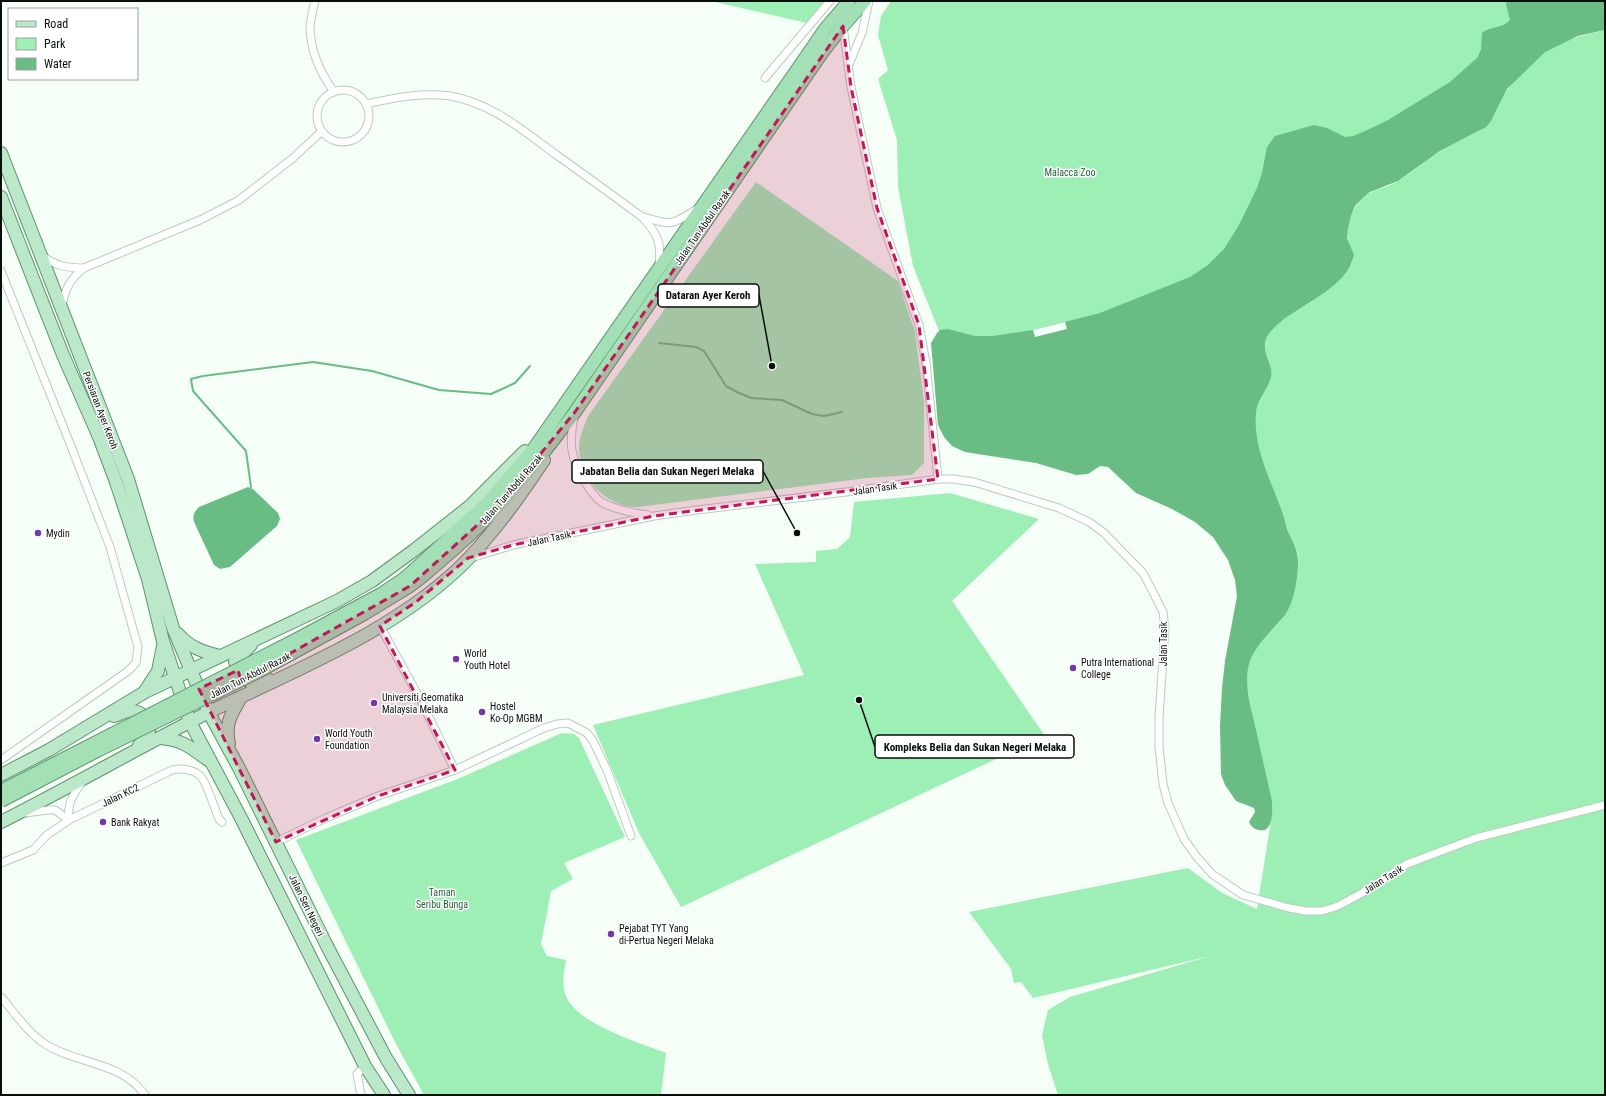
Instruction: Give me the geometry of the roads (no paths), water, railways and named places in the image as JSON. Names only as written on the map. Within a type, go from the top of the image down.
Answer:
[{"type":"highway","name":"Jalan Tun Abdul Razak","points":[[551,434],[702,205],[821,35],[849,1]]},
{"type":"highway","name":"Jalan Tun Abdul Razak","points":[[1,801],[258,672],[364,614],[410,586],[419,572],[488,502],[551,434],[575,412],[822,53],[842,26],[865,1]]},
{"type":"highway","name":"Jalan Tun Abdul Razak","points":[[1,791],[304,635],[419,572]]},
{"type":"main road","name":"Persiaran Ayer Keroh","points":[[1,153],[128,479],[173,628],[209,713]]},
{"type":"main road","name":"Persiaran Ayer Keroh","points":[[1,197],[63,355],[99,437],[116,482],[148,579],[163,641],[174,677],[190,722]]},
{"type":"main road","points":[[1,822],[190,722],[240,699],[351,643],[416,602],[446,579],[468,558],[504,516],[524,490],[548,453],[551,434]]},
{"type":"main road","points":[[1,776],[144,692],[337,601],[372,581],[470,506],[531,445],[551,434]]},
{"type":"main road","points":[[173,628],[182,639],[193,647],[206,653],[220,656]]},
{"type":"main road","points":[[257,639],[235,661],[239,674],[252,683],[282,678]]},
{"type":"main road","points":[[144,692],[158,671],[163,641]]},
{"type":"main road","points":[[230,750],[226,731],[233,711],[240,699]]},
{"type":"main road","points":[[88,726],[129,710],[140,713],[148,720],[150,731],[146,740],[114,762]]},
{"type":"main road","name":"Jalan Seri Negeri","points":[[209,713],[230,750],[327,946],[382,1051],[409,1095]]},
{"type":"main road","name":"Jalan Seri Negeri","points":[[190,722],[365,1066],[384,1095]]},
{"type":"main road","points":[[160,738],[174,739],[184,743],[211,762]]},
{"type":"street","points":[[315,1],[310,25],[312,42],[318,63],[328,84],[334,92]]},
{"type":"street","points":[[765,78],[830,1]]},
{"type":"street","points":[[848,68],[862,33],[869,1]]},
{"type":"street","points":[[842,26],[848,68],[877,208],[919,325],[926,363],[938,479]]},
{"type":"street","points":[[349,91],[361,98],[369,111],[369,119],[363,133],[350,141],[342,142],[328,137],[322,131],[319,124],[319,109],[328,96],[334,92],[349,91]]},
{"type":"street","points":[[366,104],[406,95],[428,94],[450,96],[482,106],[497,113],[642,217],[654,229],[658,237],[660,256],[658,270]]},
{"type":"street","points":[[62,310],[64,293],[69,282],[84,268],[200,220],[239,200],[293,158],[322,131]]},
{"type":"street","points":[[642,217],[659,222],[673,223],[678,222],[702,205]]},
{"type":"street","points":[[40,254],[59,266],[84,268]]},
{"type":"street","points":[[1,271],[110,547],[138,647],[136,662],[128,671],[1,760]]},
{"type":"street","name":"Jalan Tasik","points":[[575,412],[570,436],[572,452],[577,470],[590,490],[602,502],[628,512],[654,516]]},
{"type":"street","name":"Jalan Tasik","points":[[468,558],[513,545],[654,516],[938,479],[974,482],[1068,512],[1089,522],[1103,532],[1143,573],[1163,612],[1165,628],[1159,718],[1159,748],[1163,784],[1168,803],[1184,839],[1196,857],[1212,874],[1243,895],[1288,908],[1306,911],[1322,911],[1338,906],[1362,893],[1407,864],[1476,838],[1605,805]]},
{"type":"street","points":[[380,626],[420,699],[455,770]]},
{"type":"street","points":[[276,842],[326,818],[378,796],[455,770],[544,728],[557,724],[568,723],[587,733],[593,741],[607,770],[630,836]]},
{"type":"street","name":"Jalan KC2","points":[[1,863],[33,850],[47,835],[69,820],[172,770],[180,769],[196,773],[202,778],[219,819],[222,822]]},
{"type":"street","points":[[69,820],[68,810],[70,801],[86,777]]},
{"type":"street","points":[[19,813],[55,810],[69,820]]},
{"type":"street","points":[[1,997],[29,1029],[44,1043],[60,1051],[116,1070],[134,1082],[145,1095]]},
{"type":"street","points":[[361,1095],[357,1074],[365,1066]]},
{"type":"water","points":[[1507,1],[1605,1],[1605,30],[1578,36],[1545,52],[1507,89],[1491,121],[1486,127],[1440,151],[1398,181],[1370,192],[1363,198],[1355,206],[1348,228],[1347,238],[1354,255],[1350,266],[1344,275],[1325,292],[1284,319],[1272,330],[1266,339],[1265,349],[1271,368],[1271,377],[1257,408],[1257,437],[1263,461],[1282,511],[1287,529],[1297,551],[1298,566],[1297,578],[1291,604],[1288,610],[1256,649],[1249,663],[1247,679],[1249,699],[1272,801],[1272,817],[1270,824],[1265,830],[1258,830],[1249,822],[1255,812],[1254,808],[1236,801],[1225,785],[1221,774],[1220,726],[1222,688],[1225,661],[1237,596],[1235,580],[1228,560],[1213,537],[1195,522],[1172,509],[1136,493],[1108,467],[1100,466],[1088,474],[1076,475],[1036,463],[965,452],[952,446],[944,437],[938,425],[931,343],[940,330],[948,329],[975,336],[992,336],[1033,330],[1100,313],[1190,277],[1208,265],[1224,249],[1239,225],[1257,188],[1262,173],[1267,147],[1275,136],[1314,125],[1327,128],[1345,137],[1353,136],[1388,120],[1450,82],[1478,57],[1481,49],[1482,33],[1489,29],[1503,25],[1510,20],[1506,4]]},
{"type":"water","points":[[248,487],[253,489],[278,513],[280,519],[277,526],[230,567],[220,569],[214,565],[195,524],[195,511],[199,507]]},
{"type":"waterway","points":[[659,343],[696,347],[704,351],[726,386],[751,398],[782,400],[812,414],[824,416],[842,412]]},
{"type":"waterway","points":[[251,487],[246,451],[193,391],[191,379],[203,376],[313,362],[372,371],[439,390],[491,394],[515,383],[530,366]]},
{"type":"place","name":"Dataran Ayer Keroh","points":[[772,366]]},
{"type":"place","name":"Mydin","points":[[38,533]]},
{"type":"place","name":"Jabatan Belia dan Sukan Negeri Melaka","points":[[797,533]]},
{"type":"place","name":"World Youth Hotel","points":[[456,659]]},
{"type":"place","name":"Putra International College","points":[[1073,668]]},
{"type":"place","name":"Kompleks Belia dan Sukan Negeri Melaka","points":[[859,700]]},
{"type":"place","name":"Universiti Geomatika Malaysia Melaka","points":[[374,703]]},
{"type":"place","name":"Hostel Ko-Op MGBM","points":[[482,712]]},
{"type":"place","name":"World Youth Foundation","points":[[317,739]]},
{"type":"place","name":"Bank Rakyat","points":[[103,822]]},
{"type":"place","name":"Pejabat TYT Yang di-Pertua Negeri Melaka","points":[[611,934]]},
{"type":"park label","name":"Malacca Zoo","points":[[1070,172]]},
{"type":"park label","name":"Taman Seribu Bunga","points":[[442,898]]}]
